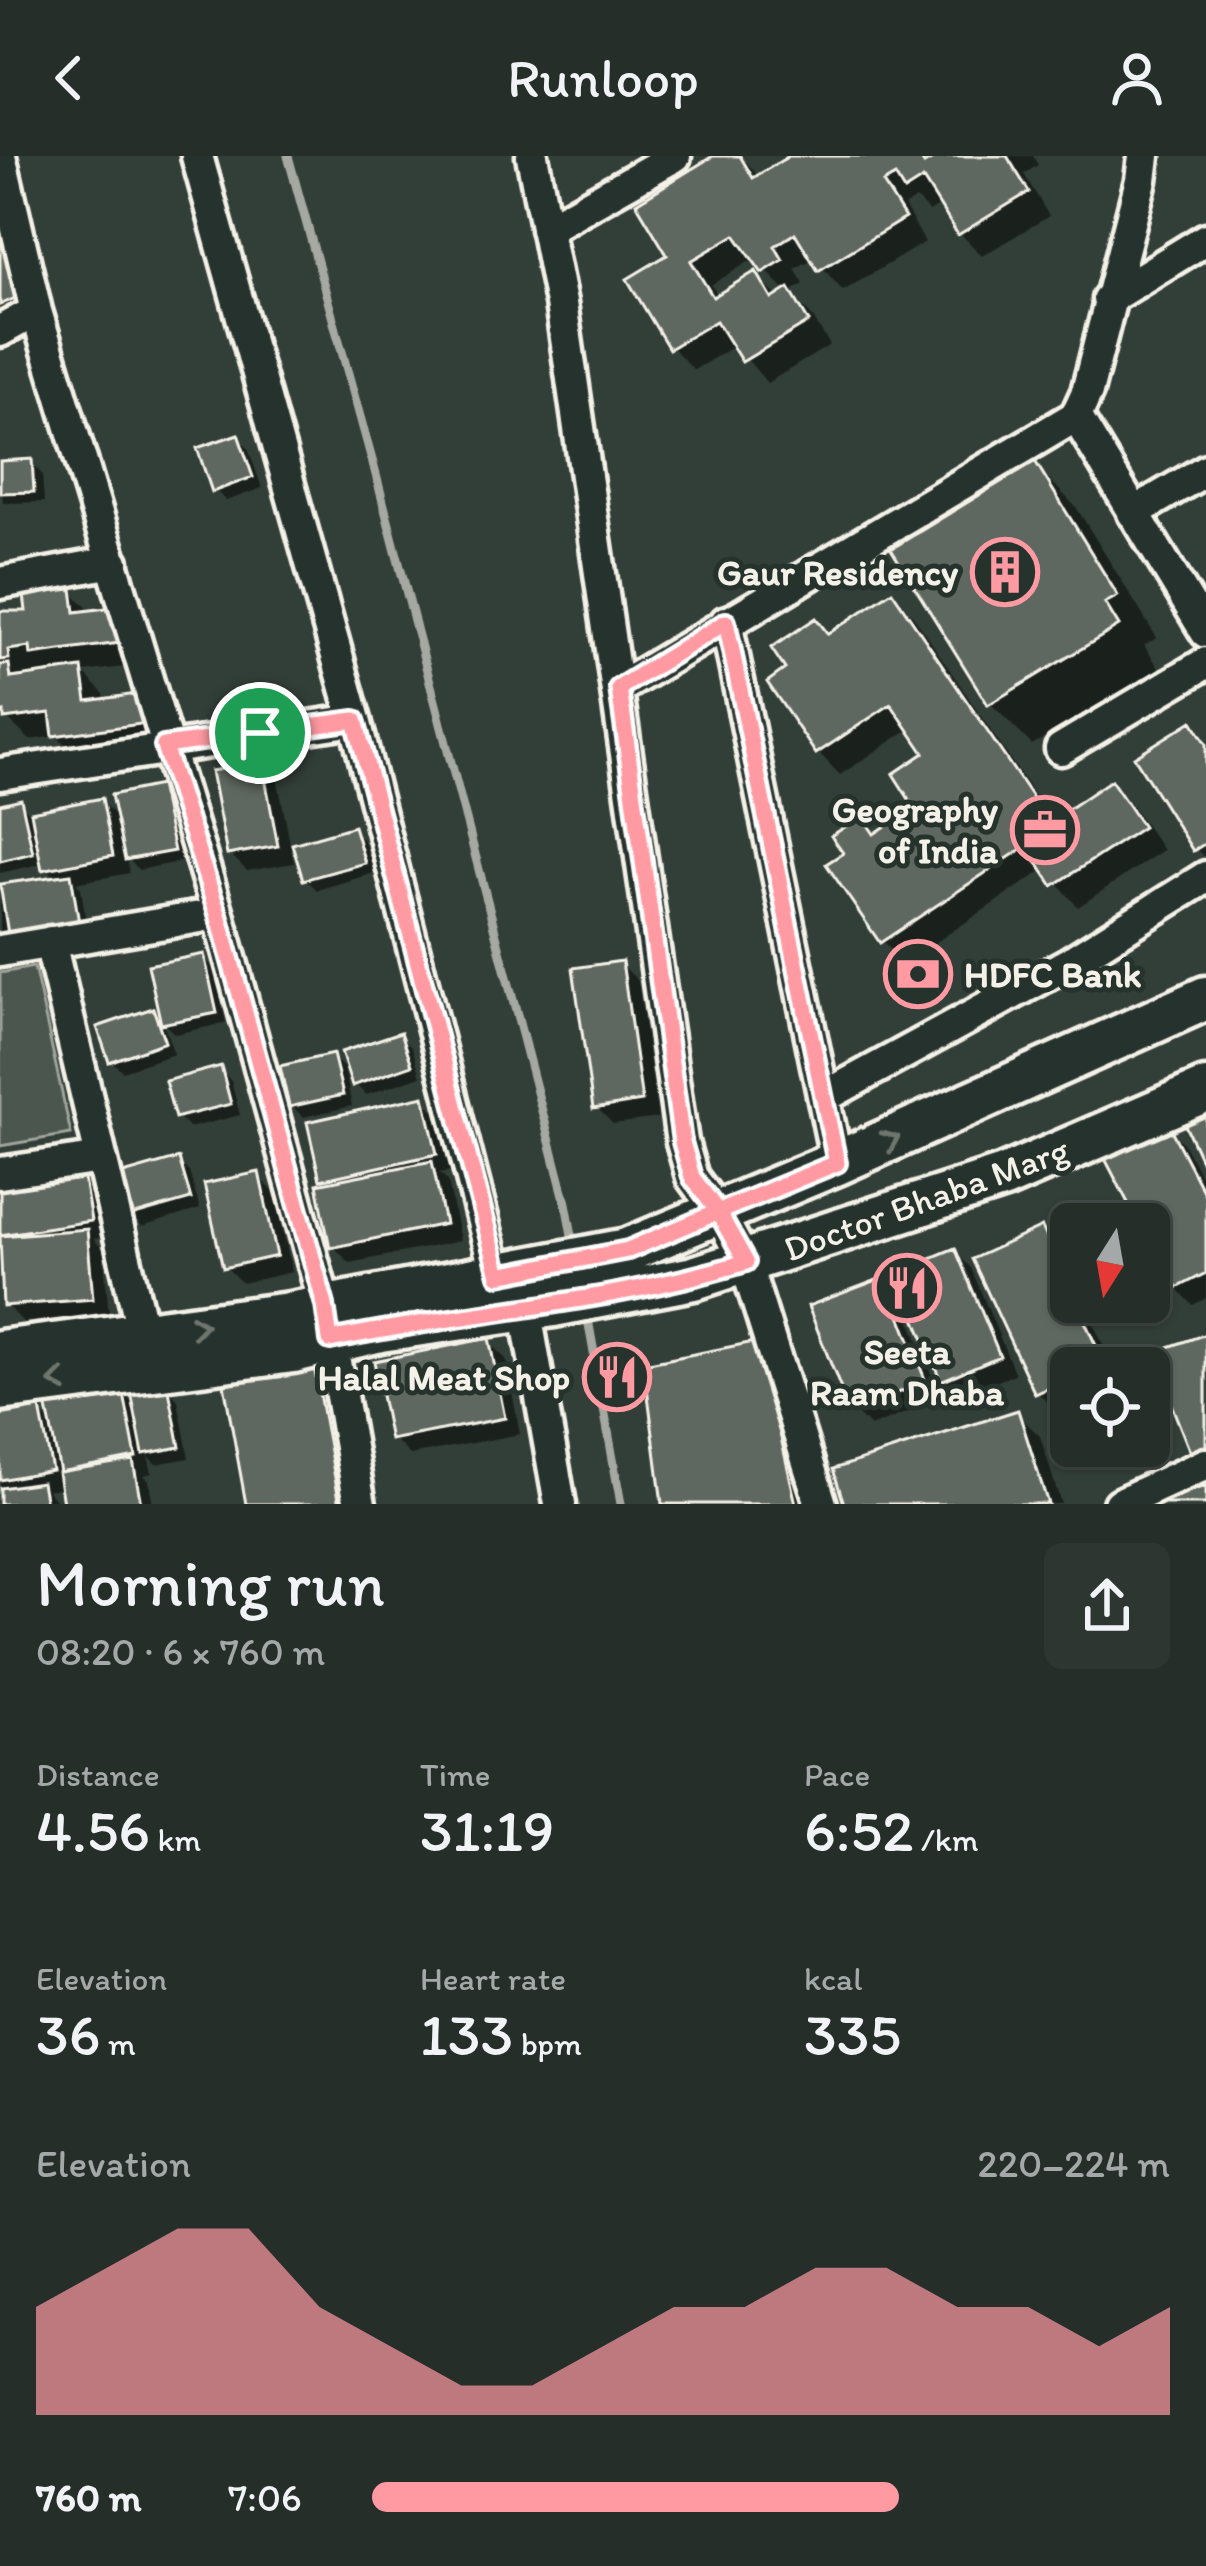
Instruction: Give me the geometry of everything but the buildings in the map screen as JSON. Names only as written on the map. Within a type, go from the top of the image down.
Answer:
[{"type":"street","points":[[0,156],[36,311],[218,914],[327,1323],[360,1504]]},
{"type":"street","points":[[197,156],[355,720],[524,1290],[560,1504]]},
{"type":"street","points":[[532,156],[619,688],[682,1142],[692,1177],[746,1262],[821,1504]]},
{"type":"street","points":[[547,229],[675,156]]},
{"type":"street","points":[[619,688],[1076,416],[1087,392],[1144,156]]},
{"type":"street","points":[[1108,299],[1206,239]]},
{"type":"street","points":[[0,331],[36,311]]},
{"type":"street","points":[[1076,416],[1206,632]]},
{"type":"street","points":[[1133,513],[1206,470]]},
{"type":"street","points":[[0,583],[113,562]]},
{"type":"street","points":[[726,622],[837,1163]]},
{"type":"street","points":[[1060,749],[1206,663]]},
{"type":"street","points":[[0,774],[355,720]]},
{"type":"street","points":[[824,1097],[1069,963],[1206,877]]},
{"type":"street","points":[[0,951],[218,914]]},
{"type":"street","points":[[50,942],[142,1334]]},
{"type":"street","name":"Doctor Bhaba Marg","points":[[628,1270],[718,1212],[1206,998]]},
{"type":"street","name":"Doctor Bhaba Marg","points":[[0,1352],[290,1314],[327,1323],[628,1270],[694,1278],[1004,1177],[1206,1090]]},
{"type":"street","points":[[0,1173],[101,1158]]},
{"type":"street","name":"Doctor Bhaba Marg","points":[[0,1389],[293,1351],[327,1323]]},
{"type":"street","points":[[1123,1503],[1206,1464]]},
{"type":"shaded area","points":[[34,967],[71,1134],[0,1146],[0,973]]},
{"type":"waterway","points":[[288,156],[375,471],[575,1251]]},
{"type":"waterway","points":[[586,1308],[621,1504]]},
{"type":"place","name":"Gaur Residency","points":[[1005,572]]},
{"type":"place","name":"Geography of India","points":[[1045,830]]},
{"type":"place","name":"HDFC Bank","points":[[918,974]]},
{"type":"place","name":"Seeta Raam Dhaba","points":[[907,1288]]},
{"type":"place","name":"Halal Meat Shop","points":[[617,1377]]},
{"type":"route","points":[[260,733],[164,746],[218,914],[325,1305],[330,1340],[554,1305],[694,1278],[746,1262],[718,1212],[837,1163],[726,622],[619,688],[682,1142],[692,1177],[718,1212],[628,1250],[499,1275],[355,720],[260,733]]}]
